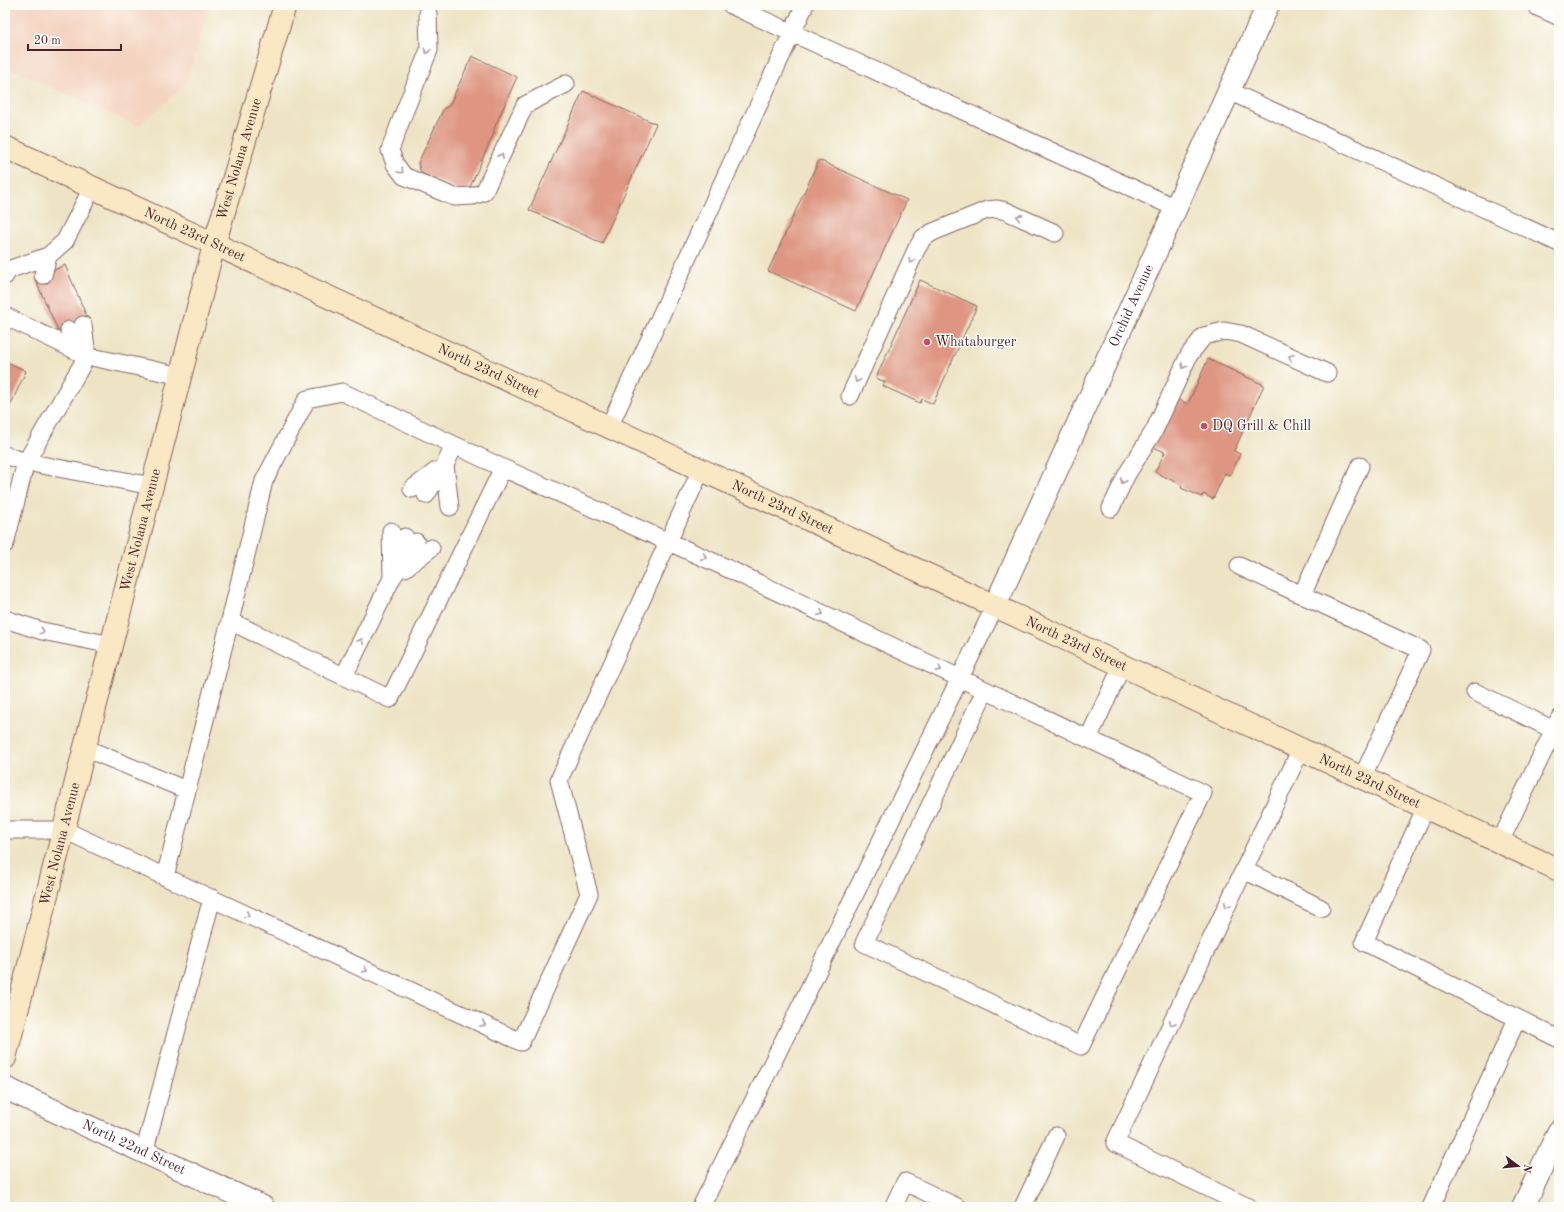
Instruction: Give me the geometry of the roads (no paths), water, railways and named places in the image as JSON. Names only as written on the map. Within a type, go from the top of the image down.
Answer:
[{"type":"main road","name":"West Nolana Avenue","points":[[5,1058],[10,1019],[64,830],[214,245],[285,5]]},
{"type":"main road","name":"North 23rd Street","points":[[5,147],[995,606],[1559,870]]},
{"type":"street","name":"Orchid Avenue","points":[[995,606],[1268,5]]},
{"type":"street","points":[[1539,5],[1559,14]]},
{"type":"street","name":"North 22nd Street","points":[[5,1088],[263,1207]]},
{"type":"street","points":[[1523,1207],[1559,1131]]},
{"type":"lane","points":[[731,5],[1176,208]]},
{"type":"lane","points":[[609,427],[805,5]]},
{"type":"lane","points":[[428,13],[429,50],[402,115],[390,150],[395,164],[404,176],[454,197],[473,196],[484,192],[525,105],[566,84]]},
{"type":"lane","points":[[1229,91],[1559,243]]},
{"type":"lane","points":[[5,276],[8,270],[50,267],[92,188]]},
{"type":"lane","points":[[850,396],[913,256],[923,238],[933,232],[987,210],[996,209],[1006,211],[1055,233]]},
{"type":"lane","points":[[5,316],[87,356],[181,376]]},
{"type":"lane","points":[[76,328],[87,356]]},
{"type":"lane","points":[[1111,508],[1127,474],[1154,431],[1189,355],[1204,336],[1224,331],[1241,334],[1327,373]]},
{"type":"lane","points":[[5,544],[26,462],[87,356]]},
{"type":"lane","points":[[165,877],[264,481],[307,399],[342,392],[454,446],[668,541],[1203,793],[1081,1046],[864,943],[985,691]]},
{"type":"lane","points":[[444,465],[431,498],[444,465],[454,446]]},
{"type":"lane","points":[[5,455],[26,462],[152,486]]},
{"type":"lane","points":[[1302,595],[1360,466]]},
{"type":"lane","points":[[230,621],[390,699],[503,468]]},
{"type":"lane","points":[[5,830],[64,830],[521,1042],[589,894],[559,780],[701,470]]},
{"type":"lane","points":[[344,676],[411,539],[392,578]]},
{"type":"lane","points":[[1239,566],[1421,650],[1362,778]]},
{"type":"lane","points":[[701,1207],[803,1002],[995,606]]},
{"type":"lane","points":[[5,619],[42,631],[112,644]]},
{"type":"lane","points":[[1088,739],[1122,666]]},
{"type":"lane","points":[[1475,692],[1556,724],[1500,842]]},
{"type":"lane","points":[[84,748],[186,790]]},
{"type":"lane","points":[[1248,1207],[1115,1143],[1301,749]]},
{"type":"lane","points":[[1426,807],[1364,942],[1559,1039]]},
{"type":"lane","points":[[1244,870],[1321,908]]},
{"type":"lane","points":[[144,1153],[212,898]]},
{"type":"lane","points":[[1431,1207],[1517,1019]]},
{"type":"lane","points":[[1023,1207],[1056,1136]]},
{"type":"lane","points":[[893,1207],[905,1182],[957,1207]]},
{"type":"place","name":"Whataburger","points":[[927,342]]},
{"type":"place","name":"DQ Grill & Chill","points":[[1204,426]]}]
